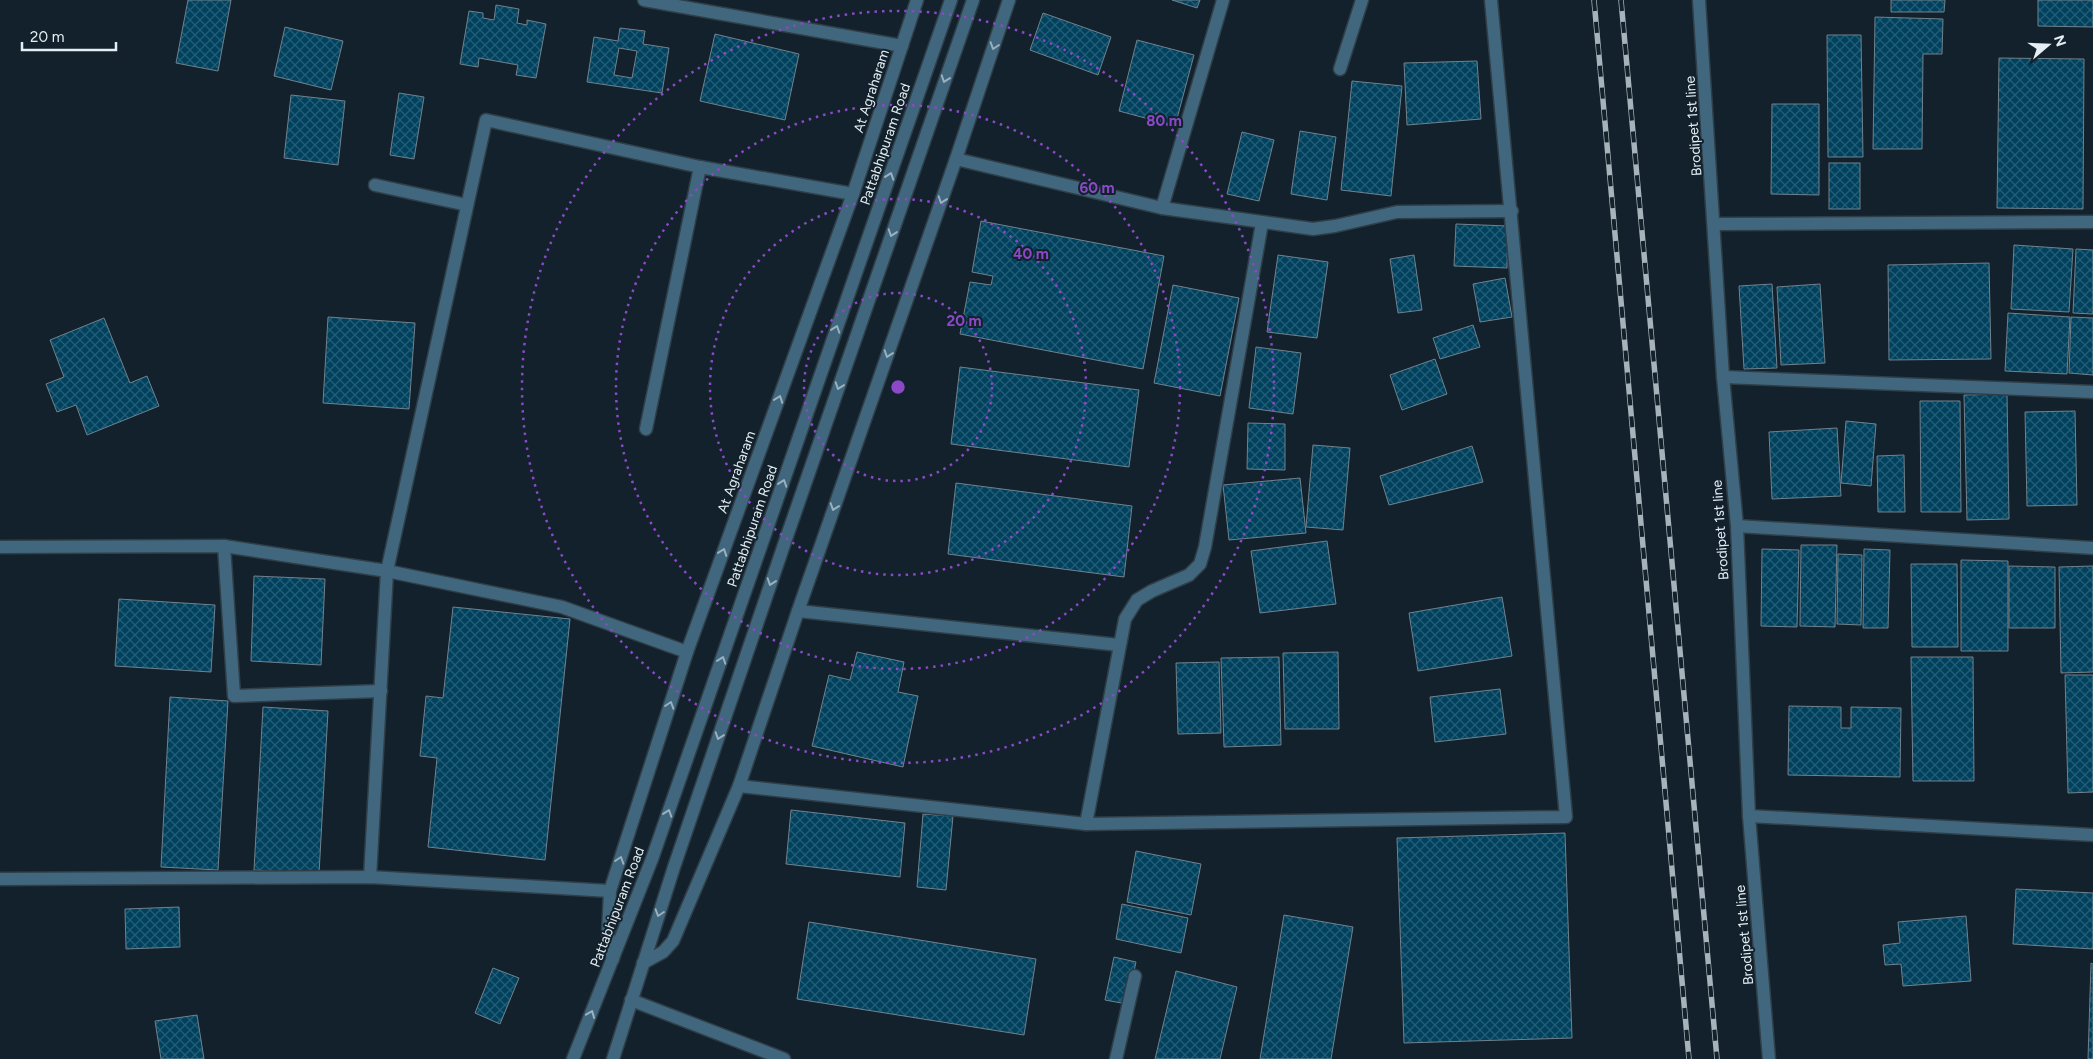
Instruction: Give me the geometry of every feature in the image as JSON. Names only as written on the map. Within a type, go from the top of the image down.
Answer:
[{"type":"street","points":[[644,0],[902,46]]},
{"type":"street","name":"At Agraharam","points":[[613,959],[608,934],[610,891],[687,652],[853,194],[917,0]]},
{"type":"street","name":"Pattabhipuram Road","points":[[573,1059],[652,859],[951,0]]},
{"type":"street","points":[[613,1059],[643,963],[787,536],[973,0]]},
{"type":"street","points":[[643,963],[662,952],[673,941],[739,786],[1010,0]]},
{"type":"street","points":[[1162,208],[1223,0]]},
{"type":"street","points":[[1340,69],[1362,0]]},
{"type":"street","points":[[739,786],[1086,824],[1566,817],[1512,211],[1491,0]]},
{"type":"street","name":"Brodipet 1st line","points":[[1699,0],[1715,224],[1723,377],[1736,526],[1749,816],[1769,1059]]},
{"type":"street","points":[[370,877],[388,571],[486,120],[700,167],[853,194]]},
{"type":"street","points":[[956,159],[1162,208],[1313,229],[1336,226],[1397,212],[1512,211]]},
{"type":"street","points":[[646,429],[700,167]]},
{"type":"street","points":[[375,185],[467,205]]},
{"type":"street","points":[[1715,224],[2093,222]]},
{"type":"street","points":[[1086,824],[1125,619],[1137,600],[1152,591],[1189,575],[1200,564],[1206,547],[1262,223]]},
{"type":"street","points":[[1723,377],[2093,392]]},
{"type":"street","points":[[1736,526],[2093,548]]},
{"type":"street","points":[[0,548],[224,546],[388,571],[562,607],[687,652]]},
{"type":"street","points":[[224,546],[234,696],[381,691]]},
{"type":"street","points":[[798,611],[1119,645]]},
{"type":"street","points":[[1749,816],[2093,835]]},
{"type":"street","points":[[0,879],[370,877],[610,891]]},
{"type":"street","points":[[1116,1059],[1135,976]]},
{"type":"street","points":[[631,1000],[784,1059]]},
{"type":"building","points":[[188,0],[231,0],[218,71],[176,63]]},
{"type":"building","points":[[1172,0],[1200,0],[1197,8]]},
{"type":"building","points":[[1891,0],[1945,0],[1944,12],[1891,12]]},
{"type":"building","points":[[2038,0],[2093,0],[2093,27],[2038,26]]},
{"type":"building","points":[[496,5],[519,9],[517,23],[527,25],[527,20],[546,24],[536,78],[516,75],[518,65],[479,58],[478,67],[460,64],[469,11],[483,13],[483,18],[494,20]]},
{"type":"building","points":[[1043,13],[1111,37],[1098,75],[1030,50]]},
{"type":"building","points":[[1875,17],[1943,19],[1942,54],[1923,54],[1922,149],[1873,149]]},
{"type":"building","points":[[285,27],[343,41],[331,90],[274,76]]},
{"type":"building","points":[[620,28],[645,31],[643,44],[669,48],[662,93],[587,82],[594,37],[618,41]],"holes":[[[619,48],[637,51],[632,78],[614,75]]]},
{"type":"building","points":[[715,34],[799,54],[785,120],[700,101]]},
{"type":"building","points":[[1827,35],[1861,35],[1863,157],[1828,157]]},
{"type":"building","points":[[1137,40],[1194,55],[1175,126],[1119,111]]},
{"type":"building","points":[[1999,58],[2084,59],[2083,209],[1997,208]]},
{"type":"building","points":[[1477,61],[1481,119],[1407,125],[1404,63]]},
{"type":"building","points":[[1352,81],[1402,86],[1391,196],[1341,190]]},
{"type":"building","points":[[399,93],[424,97],[414,159],[390,155]]},
{"type":"building","points":[[291,95],[345,101],[338,165],[284,158]]},
{"type":"building","points":[[1772,104],[1819,104],[1819,195],[1771,194]]},
{"type":"building","points":[[1300,131],[1336,137],[1327,200],[1291,194]]},
{"type":"building","points":[[1242,132],[1274,140],[1259,201],[1227,194]]},
{"type":"building","points":[[1829,163],[1860,163],[1860,209],[1829,209]]},
{"type":"building","points":[[981,221],[1164,256],[1143,369],[960,334],[970,282],[991,285],[993,276],[972,272]]},
{"type":"building","points":[[1456,224],[1508,226],[1507,268],[1454,266]]},
{"type":"building","points":[[2014,245],[2073,249],[2069,312],[2011,309]]},
{"type":"building","points":[[2076,249],[2093,250],[2093,314],[2073,313]]},
{"type":"building","points":[[1278,255],[1328,262],[1317,338],[1267,332]]},
{"type":"building","points":[[1414,255],[1422,310],[1398,313],[1390,259]]},
{"type":"building","points":[[1989,263],[1991,359],[1889,360],[1888,265]]},
{"type":"building","points":[[1505,278],[1512,317],[1480,322],[1473,284]]},
{"type":"building","points":[[1772,284],[1777,368],[1744,369],[1739,286]]},
{"type":"building","points":[[1820,284],[1825,363],[1781,365],[1777,287]]},
{"type":"building","points":[[1173,285],[1239,298],[1220,396],[1154,383]]},
{"type":"building","points":[[2008,313],[2070,317],[2067,374],[2005,371]]},
{"type":"building","points":[[328,317],[415,323],[409,409],[323,403]]},
{"type":"building","points":[[2071,317],[2093,318],[2093,375],[2069,373]]},
{"type":"building","points":[[104,318],[130,383],[147,376],[159,406],[87,435],[76,405],[57,412],[46,384],[64,377],[50,340]]},
{"type":"building","points":[[1473,325],[1480,347],[1440,359],[1433,338]]},
{"type":"building","points":[[1256,347],[1301,353],[1293,414],[1249,408]]},
{"type":"building","points":[[1435,359],[1447,394],[1402,410],[1390,375]]},
{"type":"building","points":[[960,367],[1139,390],[1129,467],[951,444]]},
{"type":"building","points":[[2007,394],[2009,519],[1967,520],[1964,395]]},
{"type":"building","points":[[1920,401],[1960,401],[1961,512],[1921,512]]},
{"type":"building","points":[[2075,411],[2077,505],[2027,506],[2025,412]]},
{"type":"building","points":[[1846,421],[1876,424],[1871,486],[1841,483]]},
{"type":"building","points":[[1248,423],[1285,424],[1285,470],[1247,469]]},
{"type":"building","points":[[1837,428],[1841,496],[1772,499],[1769,432]]},
{"type":"building","points":[[1313,445],[1350,448],[1343,530],[1306,527]]},
{"type":"building","points":[[1472,446],[1483,482],[1389,505],[1380,476]]},
{"type":"building","points":[[1904,455],[1905,512],[1878,512],[1877,456]]},
{"type":"building","points":[[1300,478],[1306,533],[1229,540],[1223,485]]},
{"type":"building","points":[[956,483],[1132,506],[1124,577],[948,554]]},
{"type":"building","points":[[1327,541],[1336,604],[1260,613],[1251,551]]},
{"type":"building","points":[[1801,545],[1837,545],[1835,627],[1800,626]]},
{"type":"building","points":[[1762,549],[1799,550],[1797,627],[1761,626]]},
{"type":"building","points":[[1864,549],[1890,550],[1888,628],[1863,628]]},
{"type":"building","points":[[1838,554],[1862,555],[1861,625],[1837,624]]},
{"type":"building","points":[[1961,560],[2008,561],[2008,651],[1961,651]]},
{"type":"building","points":[[1911,564],[1957,564],[1958,647],[1912,647]]},
{"type":"building","points":[[2009,566],[2055,567],[2055,628],[2009,628]]},
{"type":"building","points":[[2093,566],[2093,672],[2061,673],[2059,567]]},
{"type":"building","points":[[254,576],[325,579],[321,665],[251,661]]},
{"type":"building","points":[[1502,597],[1512,656],[1418,671],[1409,613]]},
{"type":"building","points":[[119,599],[215,605],[211,672],[115,666]]},
{"type":"building","points":[[453,607],[570,619],[545,860],[428,847],[437,758],[420,756],[426,696],[443,698]]},
{"type":"building","points":[[857,652],[904,662],[898,692],[918,696],[903,767],[812,746],[829,675],[850,680]]},
{"type":"building","points":[[1338,652],[1339,729],[1285,729],[1283,653]]},
{"type":"building","points":[[1279,657],[1281,745],[1224,747],[1221,658]]},
{"type":"building","points":[[1911,657],[1973,657],[1974,781],[1913,781]]},
{"type":"building","points":[[1219,662],[1221,733],[1178,734],[1176,663]]},
{"type":"building","points":[[2065,675],[2093,675],[2093,792],[2068,793]]},
{"type":"building","points":[[1500,689],[1506,734],[1435,742],[1430,697]]},
{"type":"building","points":[[170,697],[228,701],[218,870],[161,867]]},
{"type":"building","points":[[1789,706],[1841,707],[1841,728],[1851,728],[1851,707],[1901,708],[1900,777],[1788,775]]},
{"type":"building","points":[[263,707],[328,711],[319,874],[254,870]]},
{"type":"building","points":[[791,810],[905,823],[900,877],[786,864]]},
{"type":"building","points":[[923,814],[953,816],[946,890],[917,887]]},
{"type":"building","points":[[1565,833],[1572,1038],[1404,1043],[1397,838]]},
{"type":"building","points":[[1136,851],[1201,864],[1191,915],[1127,902]]},
{"type":"building","points":[[2016,889],[2093,893],[2093,949],[2013,944]]},
{"type":"building","points":[[1122,904],[1188,918],[1181,953],[1116,939]]},
{"type":"building","points":[[179,907],[180,947],[126,949],[125,909]]},
{"type":"building","points":[[1284,915],[1353,927],[1331,1059],[1260,1059]]},
{"type":"building","points":[[1966,916],[1971,981],[1903,986],[1901,964],[1885,965],[1883,945],[1900,943],[1898,922]]},
{"type":"building","points":[[809,922],[1036,959],[1024,1035],[797,999]]},
{"type":"building","points":[[1114,957],[1136,962],[1127,1004],[1105,1000]]},
{"type":"building","points":[[2091,963],[2093,964],[2093,1059],[2088,1059]]},
{"type":"building","points":[[493,968],[519,978],[500,1024],[475,1013]]},
{"type":"building","points":[[1176,971],[1237,987],[1220,1059],[1155,1059]]},
{"type":"building","points":[[197,1015],[204,1059],[161,1059],[155,1021]]},
{"type":"railway","points":[[1594,0],[1689,1059]]},
{"type":"railway","points":[[1621,0],[1717,1059]]}]
